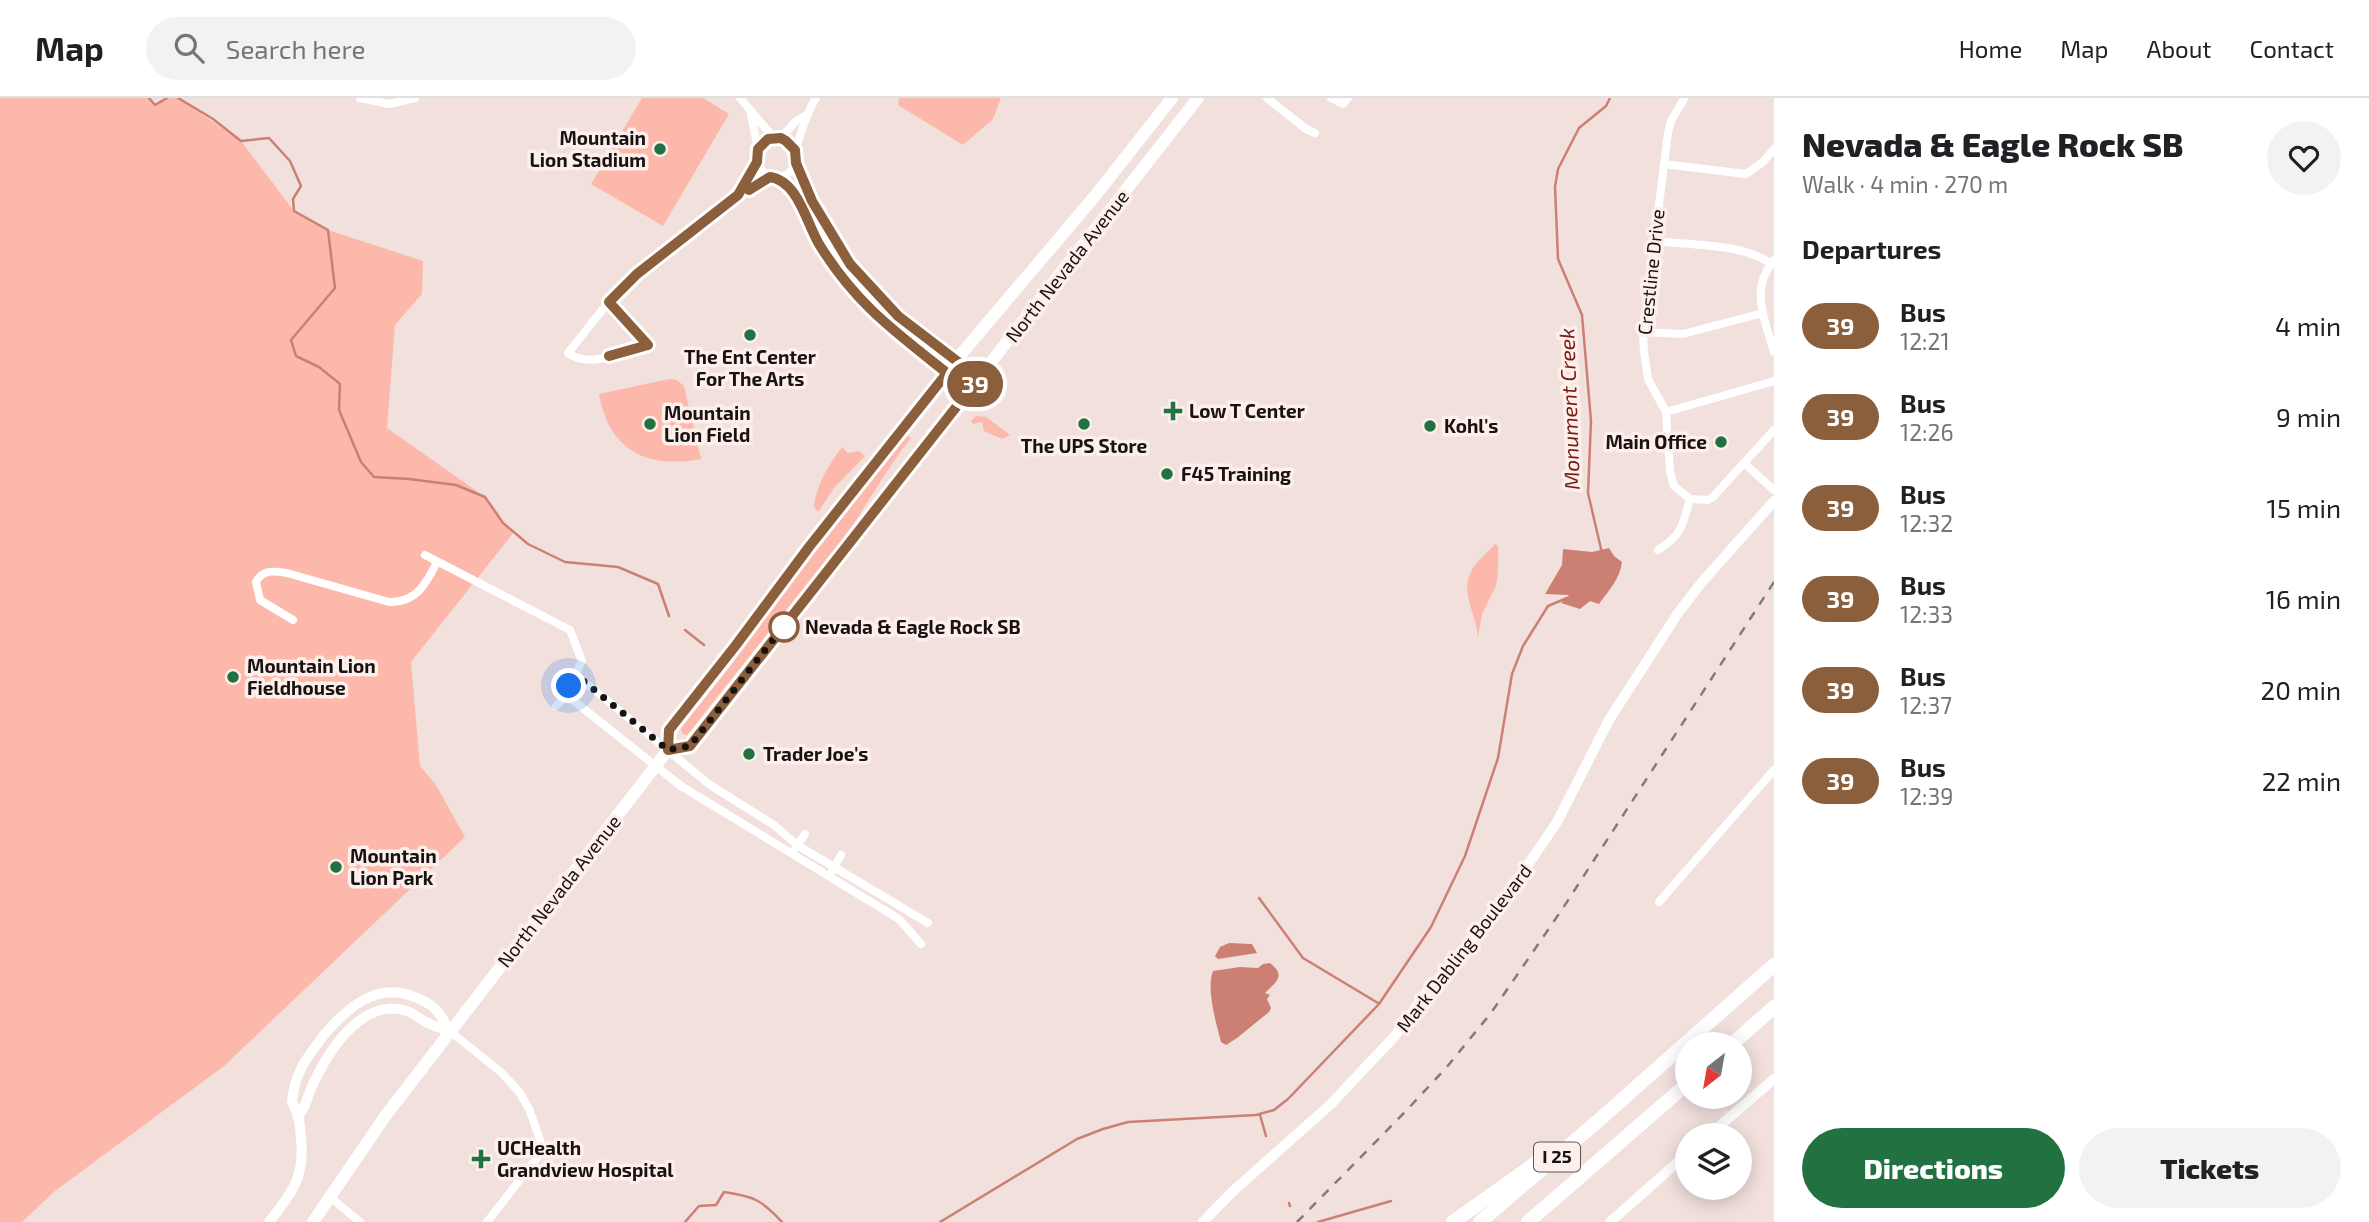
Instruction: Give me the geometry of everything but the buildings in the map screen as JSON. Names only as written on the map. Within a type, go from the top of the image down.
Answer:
[{"type":"highway","name":"I 25","points":[[1480,1222],[1774,965]]},
{"type":"highway","points":[[1746,1032],[1774,1007]]},
{"type":"highway","points":[[1453,1222],[1633,1090]]},
{"type":"highway","name":"I 25","points":[[1528,1222],[1675,1094]]},
{"type":"highway","points":[[1543,1222],[1675,1095]]},
{"type":"main road","name":"North Nevada Avenue","points":[[313,1222],[386,1115],[668,750],[669,730],[956,360],[1095,196],[1172,98]]},
{"type":"main road","name":"North Nevada Avenue","points":[[668,750],[690,746],[1198,98]]},
{"type":"street","points":[[360,98],[389,104],[415,98]]},
{"type":"street","points":[[740,98],[750,112],[795,150]]},
{"type":"street","points":[[816,98],[805,116],[795,150],[796,163],[812,201],[850,264],[898,316],[979,378]]},
{"type":"street","points":[[1267,98],[1315,133]]},
{"type":"street","points":[[1331,98],[1343,104],[1348,98]]},
{"type":"street","name":"Crestline Drive","points":[[1690,499],[1679,492],[1671,479],[1666,412],[1648,379],[1643,332],[1671,121],[1684,99],[1695,98]]},
{"type":"street","points":[[750,112],[759,168],[792,192],[820,246],[840,276],[877,317],[968,392]]},
{"type":"street","points":[[758,149],[762,143],[778,138],[805,116]]},
{"type":"street","points":[[1664,164],[1748,177],[1774,149]]},
{"type":"street","points":[[738,195],[757,162]]},
{"type":"street","points":[[609,302],[648,345],[589,361],[577,359],[568,353],[609,302],[637,274],[738,195],[773,177],[789,173],[796,163]]},
{"type":"street","points":[[1654,241],[1744,251],[1772,262],[1764,275],[1760,290],[1763,313],[1774,352]]},
{"type":"street","points":[[1643,332],[1683,334],[1763,313]]},
{"type":"street","points":[[1666,412],[1774,381]]},
{"type":"street","points":[[1658,550],[1673,540],[1681,530],[1690,499],[1708,500],[1713,497],[1774,430]]},
{"type":"street","points":[[1745,464],[1774,490]]},
{"type":"street","name":"Mark Dabling Boulevard","points":[[1203,1222],[1331,1104],[1395,1036],[1425,995],[1498,909],[1557,822],[1609,720],[1678,612],[1774,501]]},
{"type":"street","points":[[425,555],[570,630],[582,661],[556,706]]},
{"type":"street","points":[[293,620],[260,600],[256,582],[263,573],[270,570],[287,573],[396,603],[418,593],[437,562]]},
{"type":"street","points":[[575,674],[710,785],[774,825],[797,845],[928,923]]},
{"type":"street","points":[[565,694],[681,786],[899,919],[921,944]]},
{"type":"street","points":[[1660,902],[1774,770]]},
{"type":"street","points":[[791,854],[805,834]]},
{"type":"street","points":[[1695,844],[1704,851]]},
{"type":"street","points":[[829,876],[841,855]]},
{"type":"street","points":[[269,1222],[300,1175],[303,1158],[299,1115],[292,1102],[297,1073],[333,1024],[364,998],[392,992],[421,999],[435,1009],[452,1032],[502,1073],[520,1093],[530,1111],[542,1146],[540,1154],[487,1222]]},
{"type":"street","points":[[299,1115],[306,1107],[314,1081],[337,1044],[368,1014],[381,1009],[409,1012],[452,1032]]},
{"type":"street","points":[[1723,1123],[1774,1080]]},
{"type":"street","points":[[1610,1222],[1675,1165]]},
{"type":"street","points":[[330,1197],[360,1222]]},
{"type":"shaded area","points":[[0,98],[149,98],[155,105],[167,98],[178,98],[241,141],[294,211],[328,230],[423,261],[422,294],[395,325],[387,428],[485,497],[503,523],[514,532],[411,662],[420,766],[436,785],[465,837],[224,1066],[55,1191],[22,1222],[0,1222]]},
{"type":"shaded area","name":"Mountain Lion Stadium","points":[[642,98],[703,98],[729,114],[663,226],[591,184]]},
{"type":"shaded area","points":[[899,98],[1001,98],[993,119],[963,145],[898,105]]},
{"type":"shaded area","name":"Mountain Lion Field","points":[[669,379],[677,380],[684,386],[701,459],[664,461],[634,452],[621,442],[604,414],[599,394]]},
{"type":"shaded area","points":[[976,416],[986,417],[1010,435],[1002,439],[984,431],[982,422],[973,424],[971,421]]},
{"type":"shaded area","points":[[907,435],[911,438],[843,539],[687,735],[682,734],[681,728],[732,664],[750,635]]},
{"type":"shaded area","points":[[842,447],[848,453],[859,451],[865,456],[834,488],[818,512],[814,507],[817,491]]},
{"type":"shaded area","points":[[1495,544],[1498,546],[1496,586],[1482,614],[1478,638],[1467,585],[1475,565]]},
{"type":"shaded area","points":[[1609,548],[1622,562],[1621,568],[1599,604],[1590,601],[1580,609],[1561,603],[1569,595],[1545,594],[1562,565],[1563,549],[1592,552]]},
{"type":"shaded area","points":[[1229,943],[1252,944],[1257,953],[1218,959],[1215,956],[1220,947]]},
{"type":"shaded area","points":[[1270,963],[1279,976],[1265,993],[1270,995],[1267,999],[1271,1008],[1269,1012],[1226,1045],[1221,1042],[1212,1006],[1213,971],[1240,967],[1258,968]]},
{"type":"waterway","points":[[149,98],[155,105],[167,98]]},
{"type":"waterway","points":[[178,98],[213,119],[241,141],[269,138],[290,161],[301,186],[293,199],[294,211],[328,230],[335,288],[291,340],[296,356],[319,367],[340,384],[339,410],[361,462],[374,477],[456,485],[485,497],[503,523],[528,544],[565,562],[618,567],[658,584],[669,616]]},
{"type":"waterway","name":"Monument Creek","points":[[1602,553],[1588,493],[1591,421],[1582,315],[1558,259],[1555,187],[1558,169],[1579,128],[1606,106],[1610,98]]},
{"type":"waterway","name":"Monument Creek","points":[[940,1222],[1077,1139],[1103,1129],[1128,1122],[1256,1115],[1274,1110],[1288,1099],[1379,1004],[1431,927],[1465,856],[1498,758],[1512,674],[1523,646],[1548,606],[1567,598]]},
{"type":"waterway","points":[[685,630],[704,645]]},
{"type":"waterway","points":[[1259,898],[1303,958],[1378,1003]]},
{"type":"waterway","points":[[1260,1115],[1266,1136]]},
{"type":"waterway","name":"Monument Creek","points":[[685,1222],[699,1206],[716,1205],[724,1192],[756,1200],[782,1222]]},
{"type":"waterway","points":[[1318,1222],[1391,1201]]},
{"type":"railway","points":[[1297,1222],[1446,1068],[1491,1013],[1563,908],[1774,582]]},
{"type":"bus line","name":"39","points":[[609,356],[648,345],[609,302],[637,274],[738,195],[752,173],[762,143],[768,139],[781,138],[795,150],[796,163],[812,201],[850,264],[918,334],[979,378],[690,746],[668,750],[669,730],[947,373],[859,300],[820,246],[800,204],[786,185],[770,177],[749,190]]},
{"type":"place","name":"Mountain Lion Stadium","points":[[660,149]]},
{"type":"place","name":"The Ent Center For The Arts","points":[[750,335]]},
{"type":"place","name":"Low T Center","points":[[1173,411]]},
{"type":"place","name":"Mountain Lion Field","points":[[650,424]]},
{"type":"place","name":"The UPS Store","points":[[1084,424]]},
{"type":"place","name":"Kohl's","points":[[1430,426]]},
{"type":"place","name":"Main Office","points":[[1721,442]]},
{"type":"place","name":"F45 Training","points":[[1167,474]]},
{"type":"place","name":"Nevada & Eagle Rock SB","points":[[784,627]]},
{"type":"place","name":"Mountain Lion Fieldhouse","points":[[233,677]]},
{"type":"place","name":"Trader Joe's","points":[[749,754]]},
{"type":"place","name":"Mountain Lion Park","points":[[336,867]]},
{"type":"place","name":"UCHealth Grandview Hospital","points":[[481,1159]]},
{"type":"route","points":[[569,686],[575,674],[668,750],[690,746],[787,622],[784,627]]}]
